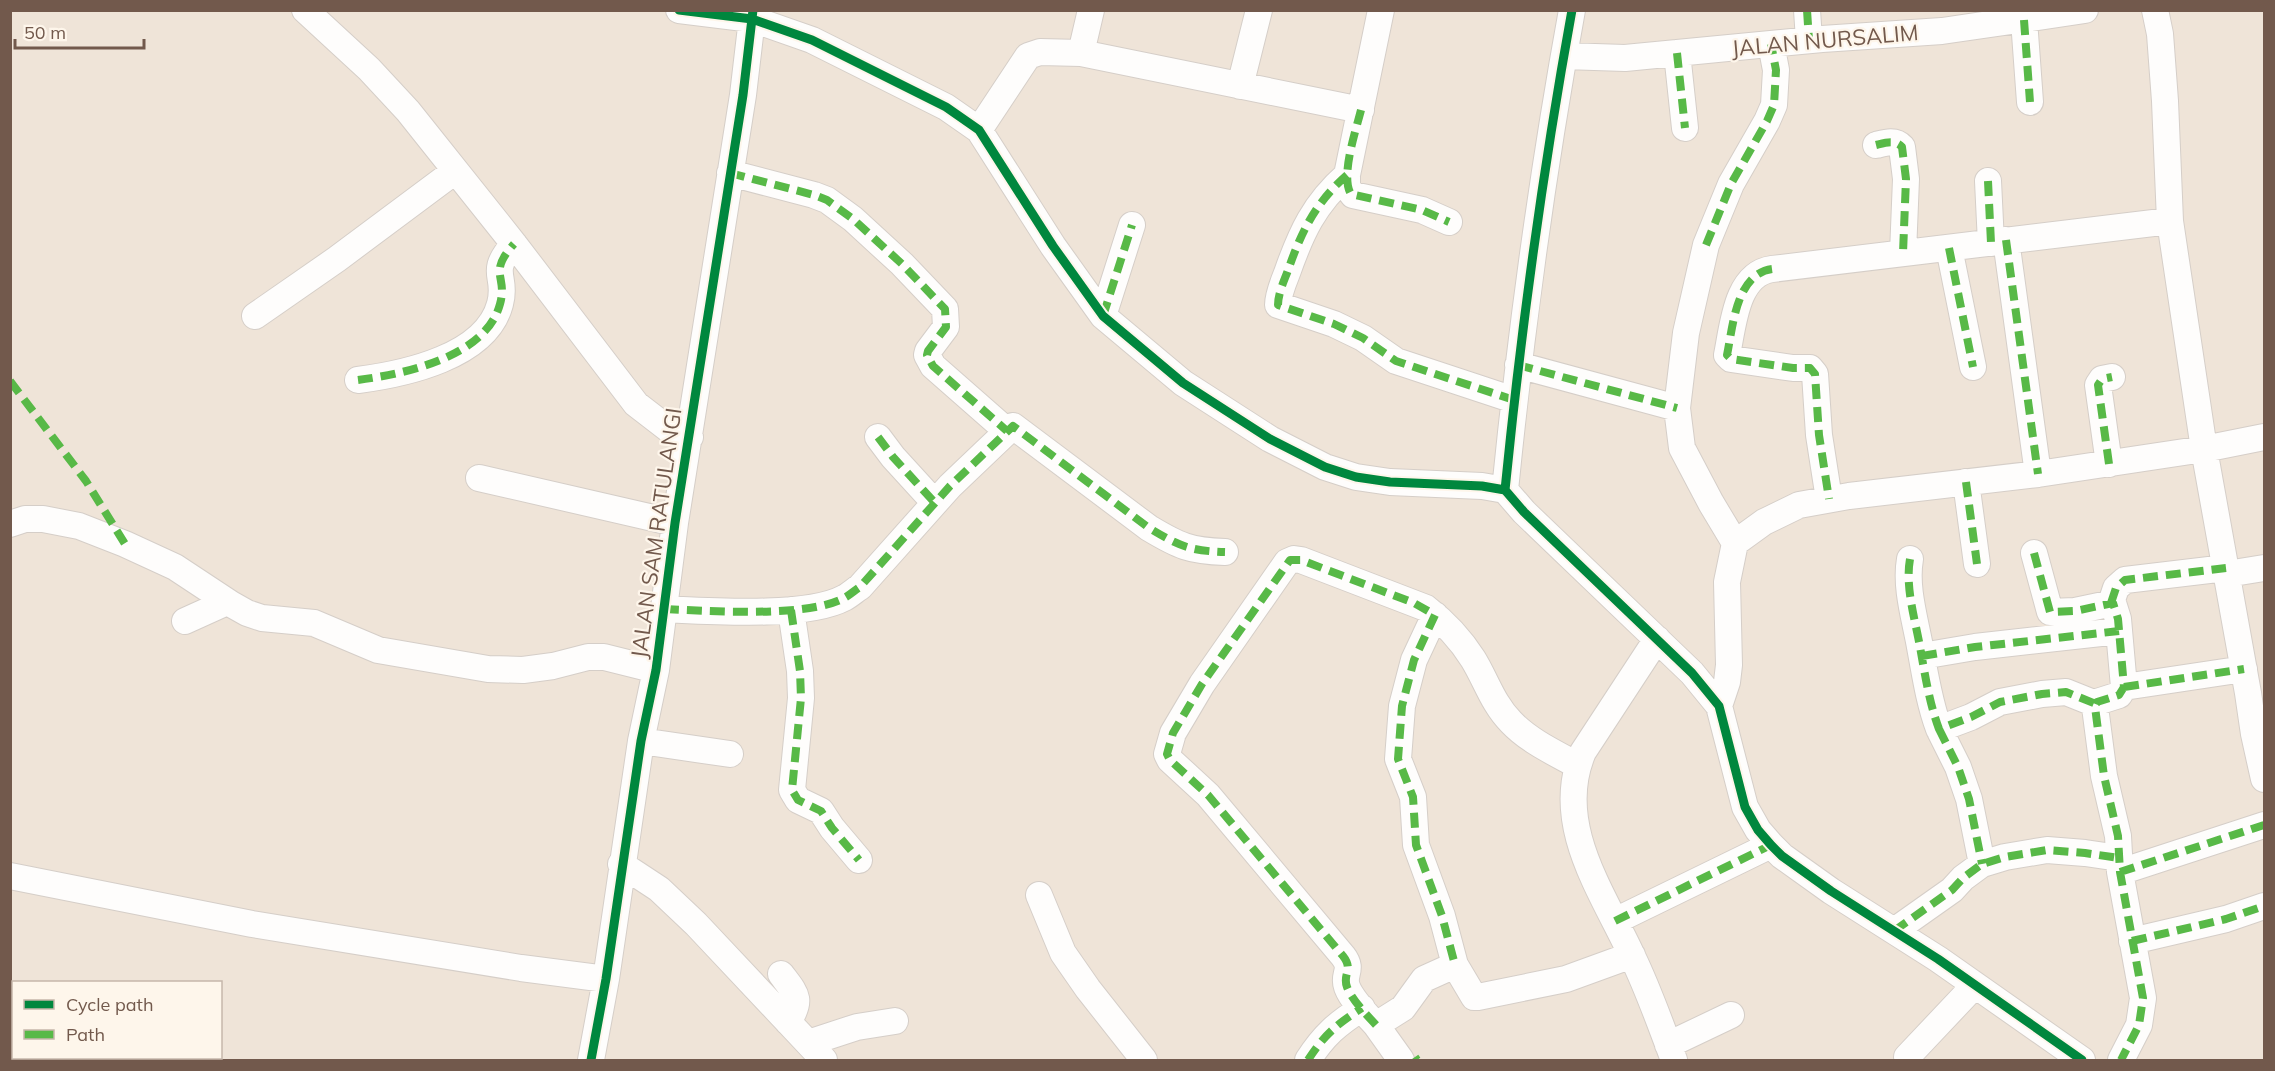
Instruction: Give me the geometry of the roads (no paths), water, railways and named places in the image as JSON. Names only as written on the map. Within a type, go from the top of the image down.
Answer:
[{"type":"street","points":[[305,10],[369,69],[408,111],[514,244],[636,404],[671,431],[690,436]]},
{"type":"street","points":[[679,10],[753,15],[812,40],[946,107],[979,130],[1053,246],[1103,316],[1183,383],[1270,439],[1325,467],[1356,477],[1390,482],[1482,486],[1504,490],[1524,512],[1692,672],[1719,706],[1745,807],[1758,830],[1782,856],[1831,891],[1975,985],[2082,1060]]},
{"type":"street","points":[[1081,53],[1091,10]]},
{"type":"street","points":[[1240,86],[1259,10]]},
{"type":"street","points":[[1381,10],[1347,175],[1347,187],[1353,195],[1422,210],[1449,222]]},
{"type":"street","points":[[1504,490],[1518,364],[1572,10]]},
{"type":"street","points":[[1807,10],[1809,40]]},
{"type":"street","name":"JALAN NURSALIM","points":[[1564,56],[1625,58],[1809,40],[1942,31],[2085,10]]},
{"type":"street","points":[[2155,10],[2160,34],[2165,101],[2170,221],[2204,449],[2226,571],[2252,684],[2254,734],[2265,779]]},
{"type":"street","name":"JALAN SAM RATULANGI","points":[[591,1060],[606,979],[621,864],[641,741],[656,670],[675,523],[753,15]]},
{"type":"street","points":[[2024,20],[2030,102]]},
{"type":"street","points":[[1736,543],[1682,448],[1677,408],[1686,333],[1706,245],[1731,184],[1774,105],[1776,70],[1771,44]]},
{"type":"street","points":[[979,130],[1028,56],[1040,52],[1081,53],[1361,110]]},
{"type":"street","points":[[1677,53],[1685,128]]},
{"type":"street","points":[[1876,145],[1893,142],[1902,147],[1906,179],[1903,253]]},
{"type":"street","points":[[255,316],[337,259],[455,171]]},
{"type":"street","points":[[730,173],[777,184],[827,200],[853,219],[902,264],[939,300],[946,313],[946,327],[928,351],[928,357],[933,366],[1008,431]]},
{"type":"street","points":[[1347,175],[1329,191],[1305,227],[1283,284],[1278,305],[1334,324],[1363,338],[1396,361],[1514,400]]},
{"type":"street","points":[[1988,181],[2038,474]]},
{"type":"street","points":[[1829,499],[1819,435],[1815,374],[1810,368],[1793,368],[1728,358],[1738,308],[1744,289],[1751,278],[1766,270],[2170,221]]},
{"type":"street","points":[[1103,316],[1132,225]]},
{"type":"street","points":[[358,380],[393,375],[433,364],[462,348],[485,330],[501,304],[501,262],[514,244]]},
{"type":"street","points":[[1949,248],[1973,367]]},
{"type":"street","points":[[1518,364],[1677,408]]},
{"type":"street","points":[[2109,464],[2098,384],[2102,379],[2112,376]]},
{"type":"street","points":[[664,609],[791,610],[819,606],[844,598],[860,587],[942,495],[1013,426],[1149,528],[1172,542],[1197,551],[1225,552]]},
{"type":"street","points":[[879,437],[893,457],[942,495]]},
{"type":"street","points":[[1719,706],[1730,665],[1727,582],[1736,543],[1764,522],[1799,505],[1829,499],[2109,464],[2265,437]]},
{"type":"street","points":[[479,478],[675,523]]},
{"type":"street","points":[[1966,483],[1977,564]]},
{"type":"street","points":[[10,524],[25,519],[43,519],[79,526],[175,567],[247,613],[262,618],[314,623],[378,650],[488,669],[523,670],[553,666],[588,657],[604,657],[656,670]]},
{"type":"street","points":[[2034,553],[2048,609],[2051,612],[2111,603]]},
{"type":"street","points":[[1910,559],[1908,578],[1929,695],[1939,729],[1958,767],[1969,799],[1982,864]]},
{"type":"street","points":[[1411,1059],[1369,1016],[1347,987],[1348,962],[1208,795],[1168,758],[1167,749],[1176,727],[1202,684],[1290,560],[1301,561],[1414,603],[1435,615],[1473,659],[1492,696],[1512,723],[1546,748],[1577,765]]},
{"type":"street","points":[[2111,603],[2116,588],[2125,580],[2265,568]]},
{"type":"street","points":[[184,621],[227,602]]},
{"type":"street","points":[[2096,704],[2117,696],[2124,687],[2119,631],[2115,606],[2111,603]]},
{"type":"street","points":[[791,610],[800,670],[801,698],[792,790],[798,800],[821,812],[859,860]]},
{"type":"street","points":[[1435,615],[1414,660],[1402,706],[1398,759],[1413,797],[1416,845],[1442,916],[1455,965],[1469,992],[1478,997],[1566,979],[1632,955]]},
{"type":"street","points":[[1922,656],[1975,647],[2119,631]]},
{"type":"street","points":[[1658,639],[1583,752],[1577,765],[1573,788],[1573,810],[1578,839],[1596,883],[1632,955],[1671,1053],[1731,1014]]},
{"type":"street","points":[[2124,687],[2252,684]]},
{"type":"street","points":[[1939,729],[1971,717],[2000,702],[2042,694],[2066,692],[2096,704]]},
{"type":"street","points":[[2096,704],[2101,754],[2118,836],[2120,865],[2143,1006],[2139,1025],[2121,1060]]},
{"type":"street","points":[[641,741],[730,754]]},
{"type":"street","points":[[1894,931],[1952,890],[1963,878],[1982,864],[2006,857],[2047,850],[2085,853],[2120,865],[2265,825]]},
{"type":"street","points":[[1615,921],[1771,845]]},
{"type":"street","points":[[621,864],[667,896],[816,1052],[857,1027],[895,1021]]},
{"type":"street","points":[[10,876],[252,924],[509,966],[606,979]]},
{"type":"street","points":[[1039,895],[1063,953],[1144,1060]]},
{"type":"street","points":[[2132,941],[2226,919],[2265,906]]},
{"type":"street","points":[[1308,1060],[1333,1027],[1403,1008],[1424,979],[1455,965]]},
{"type":"street","points":[[781,975],[798,1001],[788,1022]]},
{"type":"street","points":[[1907,1057],[1975,985]]}]
